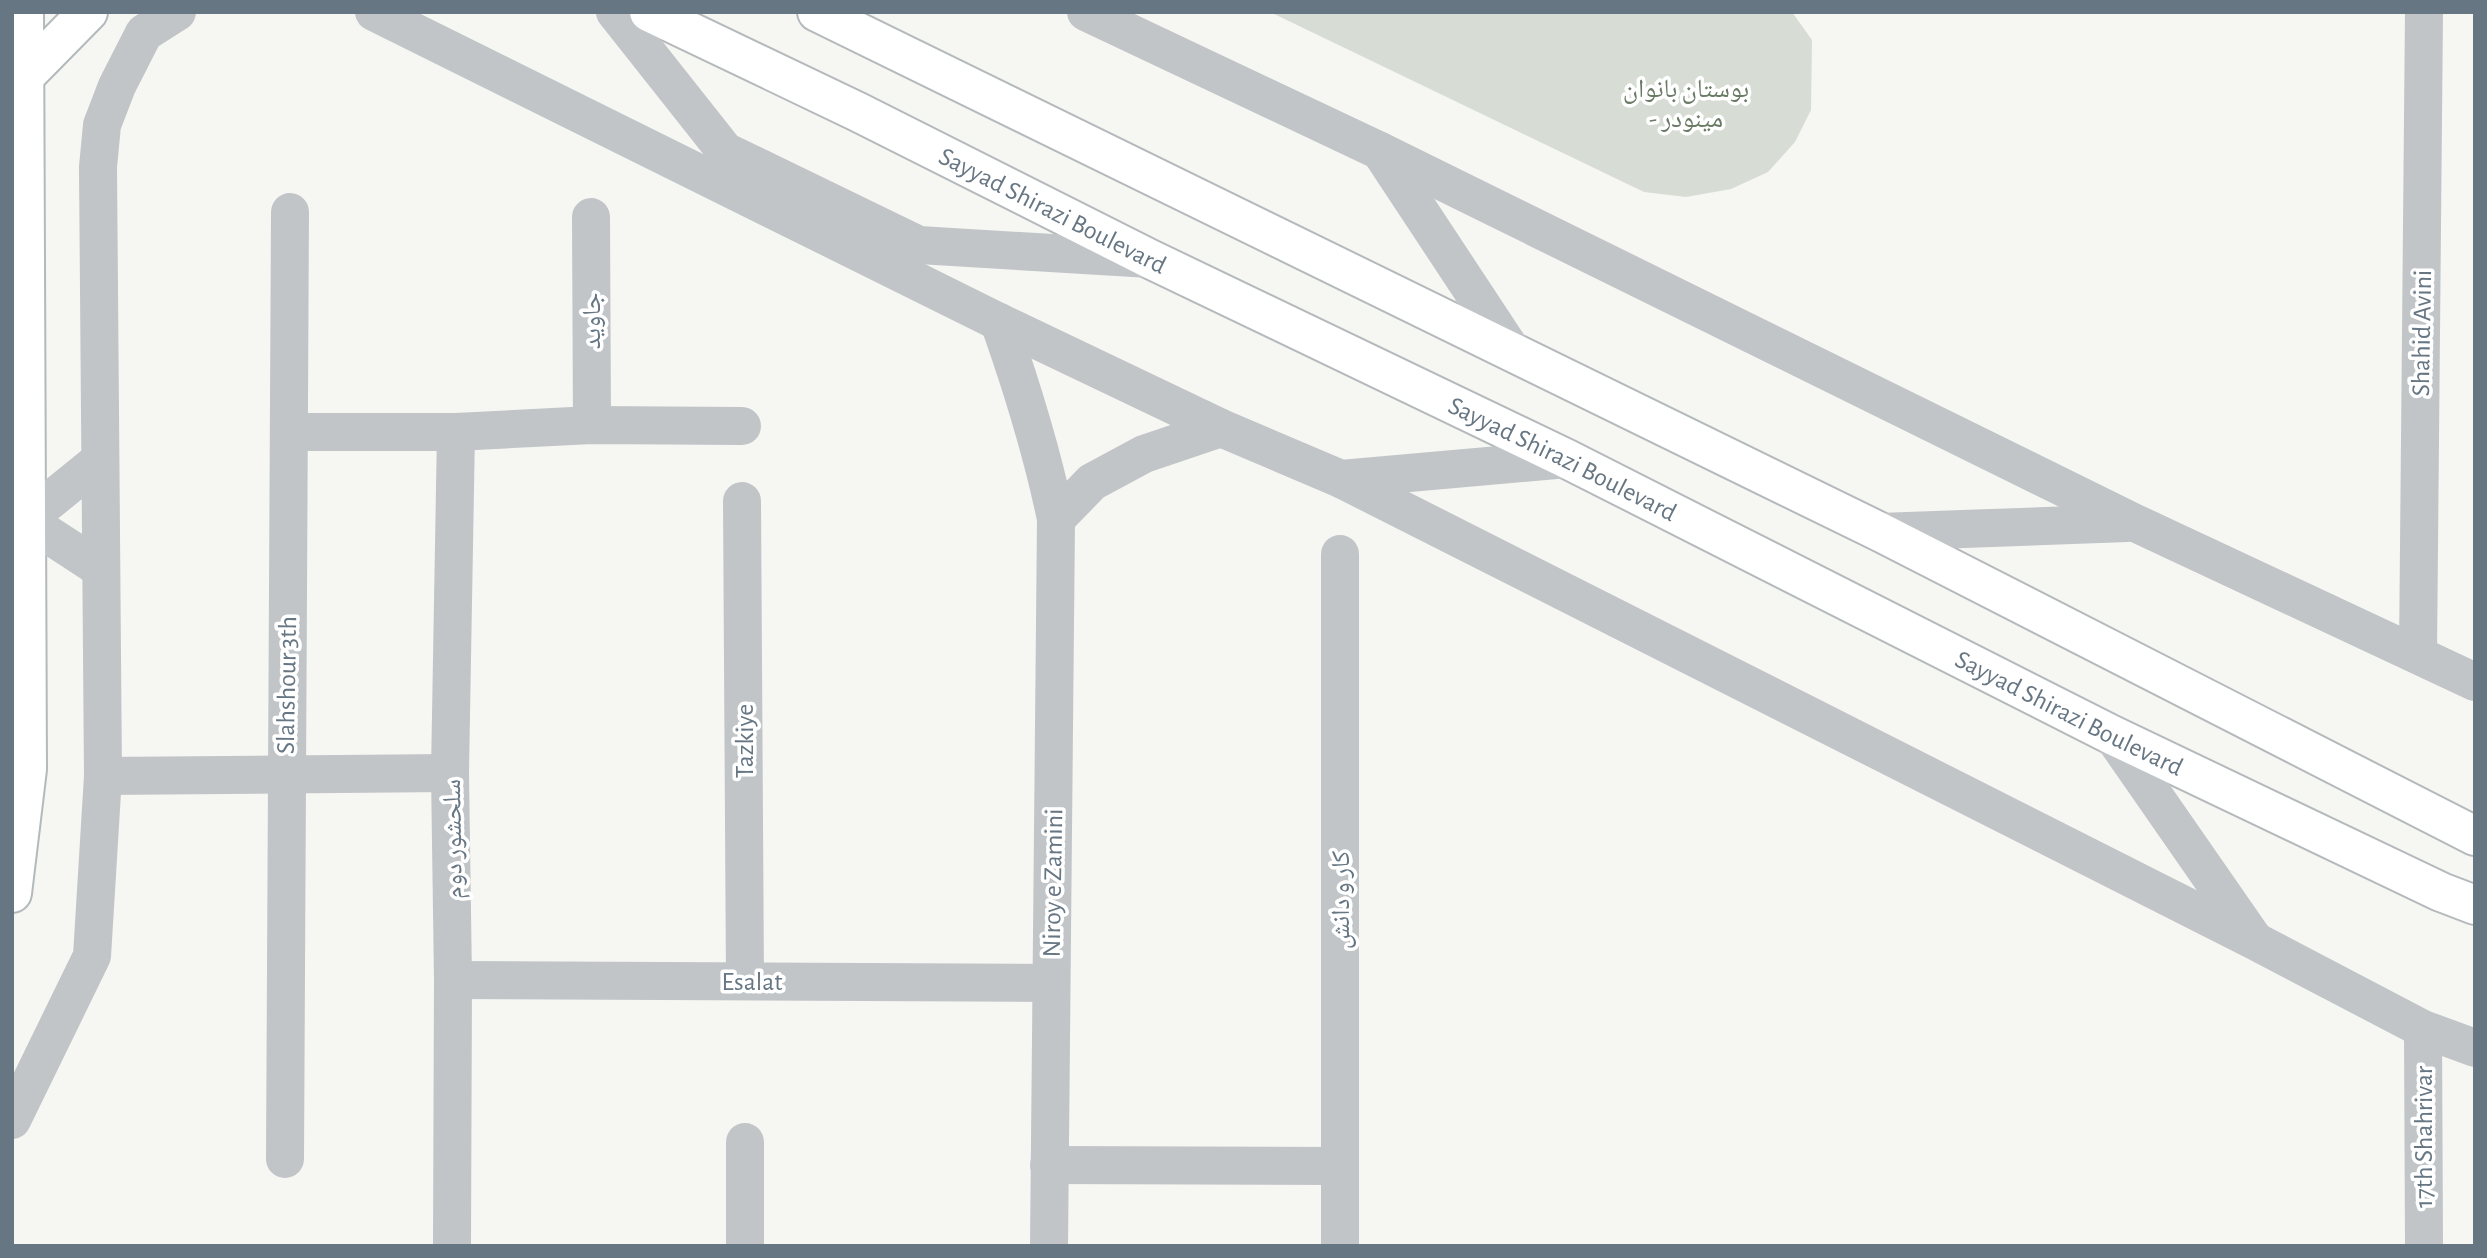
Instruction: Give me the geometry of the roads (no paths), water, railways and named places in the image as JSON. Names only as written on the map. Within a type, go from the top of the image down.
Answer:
[{"type":"main road","points":[[12,893],[27,769],[24,12]]},
{"type":"main road","points":[[24,77],[88,12]]},
{"type":"main road","name":"Sayyad Shirazi Boulevard","points":[[649,12],[858,112],[1150,259],[1567,459],[2112,735],[2441,892],[2475,905]]},
{"type":"main road","points":[[817,12],[1880,531],[2475,836]]},
{"type":"street","points":[[12,1120],[92,956],[103,776],[98,167],[102,125],[117,86],[144,33],[177,12]]},
{"type":"street","points":[[374,12],[999,322],[1221,428],[1341,479],[2255,941],[2423,1029],[2475,1048]]},
{"type":"street","points":[[615,12],[725,151],[919,245],[1150,259]]},
{"type":"street","points":[[1086,12],[1380,152],[2133,523],[2475,682]]},
{"type":"street","name":"Shahid Avini","points":[[2418,654],[2424,12]]},
{"type":"street","points":[[1380,152],[1512,351]]},
{"type":"street","name":"Slahshour 3th","points":[[285,1158],[290,212]]},
{"type":"street","name":"جاوید","points":[[591,217],[592,425]]},
{"type":"street","name":"Niroy e Zamini","points":[[999,322],[1028,406],[1056,519],[1049,1246]]},
{"type":"street","points":[[289,432],[456,432],[592,425],[742,426]]},
{"type":"street","points":[[1056,519],[1092,482],[1144,454],[1221,428]]},
{"type":"street","name":"سلحشور دوم","points":[[452,1246],[453,980],[450,773],[456,432]]},
{"type":"street","points":[[1341,479],[1567,459]]},
{"type":"street","points":[[100,460],[26,520],[101,569]]},
{"type":"street","name":"Tazkiye","points":[[743,501],[745,981]]},
{"type":"street","points":[[1880,531],[2133,523]]},
{"type":"street","name":"کار و دانش","points":[[1340,554],[1340,1246]]},
{"type":"street","points":[[2112,735],[2255,941]]},
{"type":"street","points":[[103,776],[450,773]]},
{"type":"street","name":"Esalat","points":[[453,980],[1051,982]]},
{"type":"street","name":"17th Shahrivar","points":[[2423,1029],[2424,1246]]},
{"type":"street","points":[[745,1142],[745,1246]]},
{"type":"street","points":[[1049,1166],[1339,1166]]},
{"type":"park label","name":"بوستان بانوان - مینودر","points":[[1686,103]]}]
